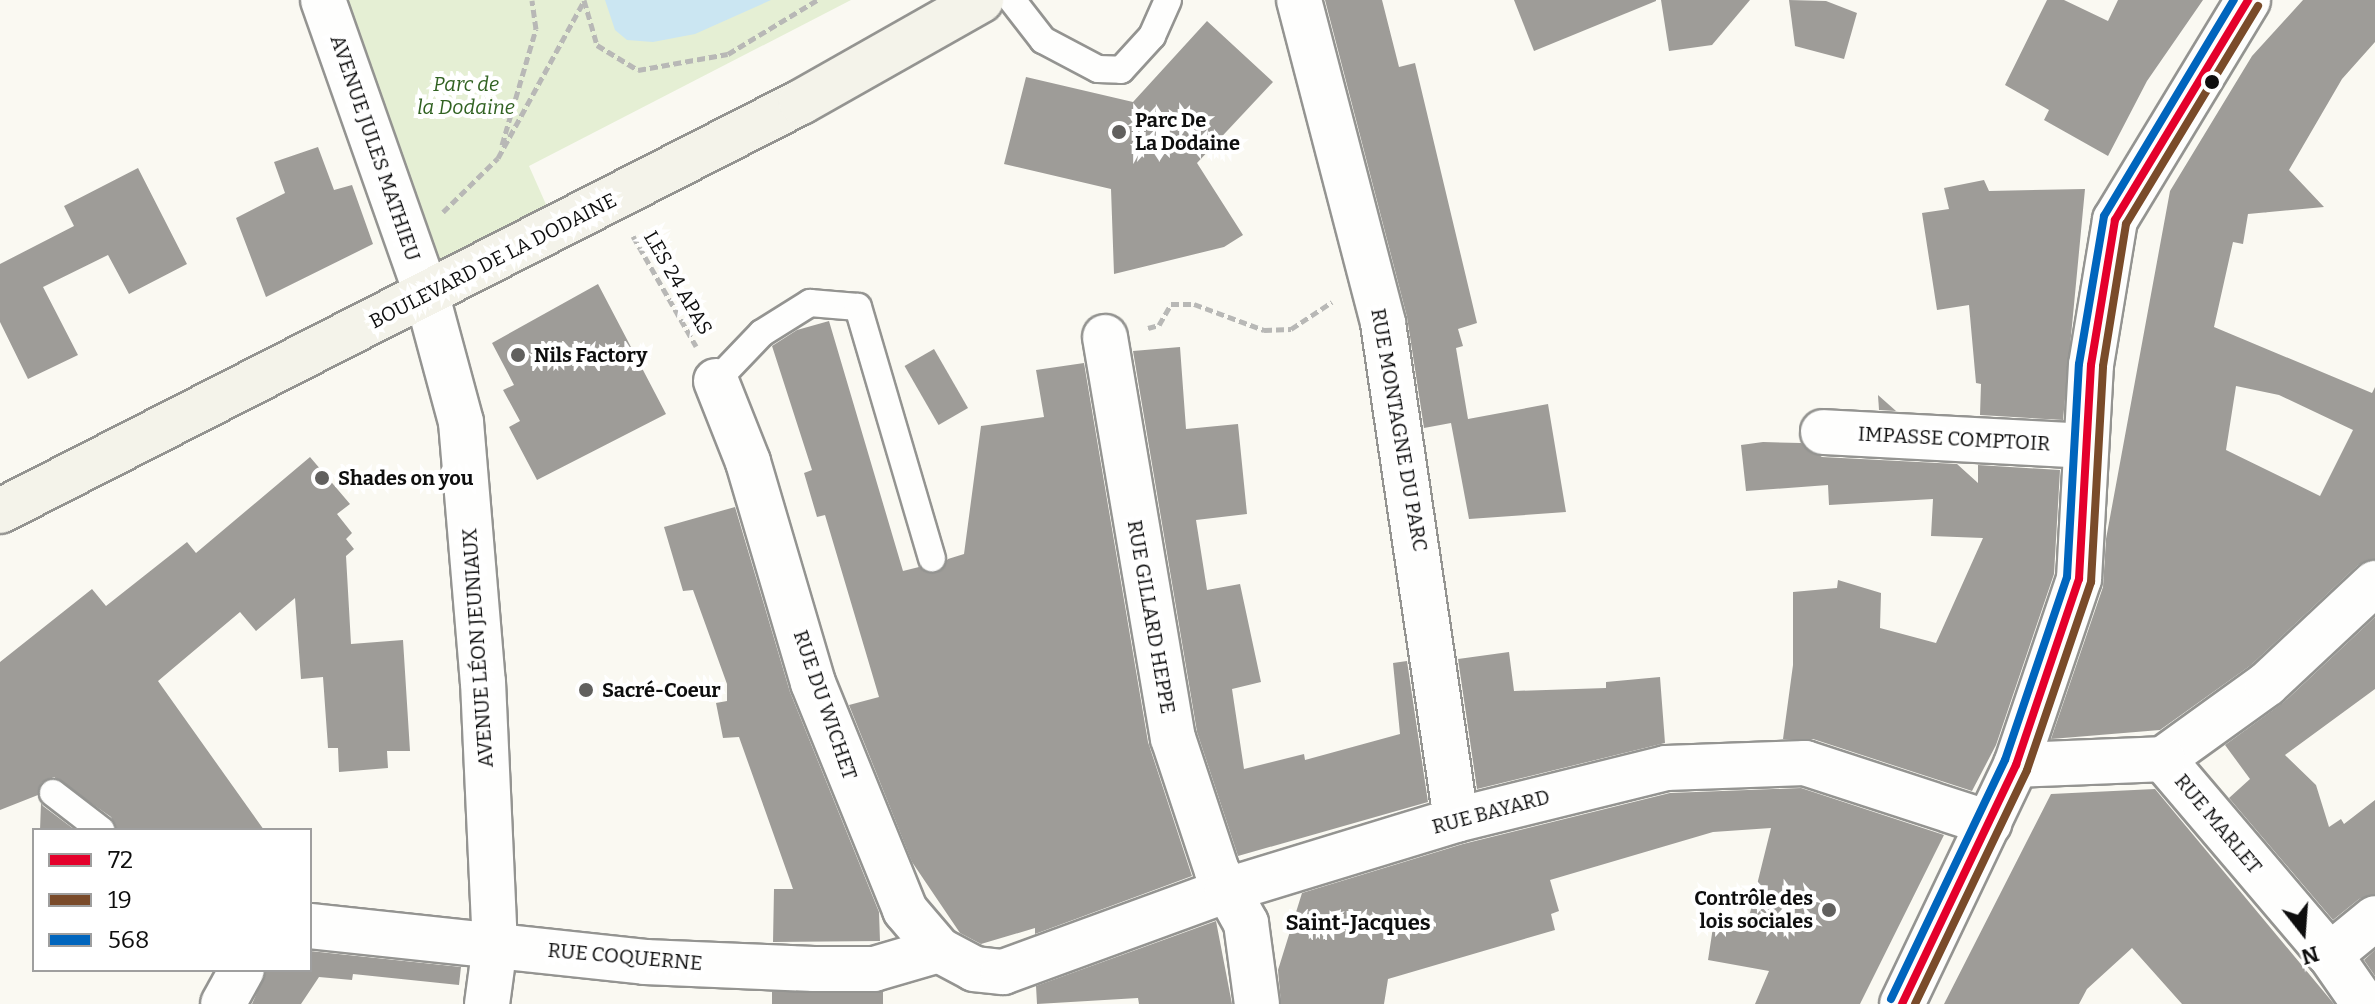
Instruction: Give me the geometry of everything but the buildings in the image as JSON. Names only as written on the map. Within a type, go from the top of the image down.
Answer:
[{"type":"main road","name":"BOULEVARD DE LA DODAINE","points":[[0,511],[612,200],[939,28],[981,0]]},
{"type":"street","name":"AVENUE JULES MATHIEU","points":[[323,0],[427,296]]},
{"type":"street","name":"RUE MONTAGNE DU PARC","points":[[1299,0],[1383,323],[1456,820]]},
{"type":"street","points":[[1902,1004],[2016,765],[2079,579],[2091,365],[2115,220],[2248,0]]},
{"type":"street","name":"AVENUE LÉON JEUNIAUX","points":[[427,296],[461,422],[483,682],[495,945],[487,1004]]},
{"type":"street","name":"RUE GILLARD HEPPE","points":[[1105,337],[1173,738],[1227,890],[1246,923],[1257,1004]]},
{"type":"street","name":"RUE DU WICHET","points":[[716,381],[748,462],[813,683],[905,910],[939,950],[1004,988]]},
{"type":"street","name":"IMPASSE COMPTOIR","points":[[1823,432],[2086,446]]},
{"type":"street","points":[[2163,759],[2267,684],[2375,583]]},
{"type":"street","name":"RUE MARLET","points":[[2016,765],[2163,759],[2330,955],[2364,1004]]},
{"type":"street","name":"RUE BAYARD","points":[[1004,988],[1227,890],[1456,820],[1666,768],[1805,763],[1989,823]]},
{"type":"street","points":[[2330,955],[2375,918]]},
{"type":"street","name":"RUE COQUERNE","points":[[312,926],[645,962],[829,969],[874,969],[939,950]]},
{"type":"street","points":[[223,1004],[241,972]]},
{"type":"lane","points":[[1012,0],[1043,40],[1098,69],[1121,70],[1152,36],[1168,0]]},
{"type":"lane","points":[[716,381],[762,333],[810,303],[858,307],[932,558]]},
{"type":"lane","points":[[53,793],[98,828]]},
{"type":"path","points":[[498,158],[536,29],[532,0]]},
{"type":"path","points":[[442,213],[498,158],[584,0]]},
{"type":"path","points":[[584,0],[597,45],[638,70],[728,54],[817,0]]},
{"type":"path","name":"LES 24 APAS","points":[[612,200],[716,381]]},
{"type":"path","points":[[1159,325],[1171,304],[1194,304],[1222,319],[1264,330],[1291,329],[1343,294],[1366,267]]},
{"type":"green space","name":"Parc de la Dodaine","points":[[334,0],[851,0],[529,166],[548,209],[428,274]]},
{"type":"water","points":[[605,0],[771,0],[695,34],[653,42],[627,40],[615,30]]},
{"type":"transit line","name":"568","points":[[1891,999],[2005,760],[2067,577],[2079,364],[2104,216],[2234,0]]},
{"type":"transit line","name":"72","points":[[1902,1004],[2016,765],[2079,579],[2091,365],[2115,220],[2248,0]]},
{"type":"transit line","name":"19","points":[[1915,1004],[2027,770],[2091,582],[2103,366],[2126,224],[2258,6]]},
{"type":"place","name":"Parc De La Dodaine","points":[[1119,132]]},
{"type":"place","name":"Nils Factory","points":[[518,355]]},
{"type":"place","name":"Shades on you","points":[[322,478]]},
{"type":"place","name":"Sacré-Coeur","points":[[586,690]]},
{"type":"place","name":"Contrôle des lois sociales","points":[[1829,910]]},
{"type":"district","name":"Saint-Jacques","points":[[1358,923]]}]
